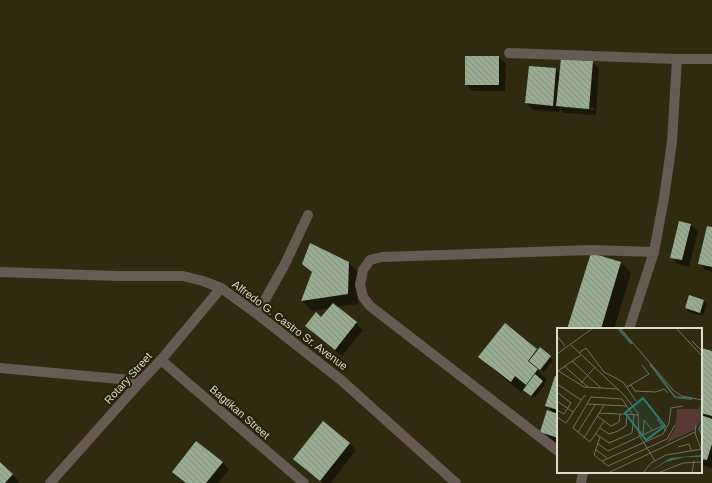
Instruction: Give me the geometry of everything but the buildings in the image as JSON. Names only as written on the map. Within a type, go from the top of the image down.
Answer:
[{"type":"street","points":[[508,53],[677,60],[712,59]]},
{"type":"street","points":[[629,328],[654,252],[664,198],[672,142],[677,60]]},
{"type":"street","points":[[257,314],[285,264],[308,215]]},
{"type":"street","points":[[557,449],[370,306],[363,297],[360,285],[363,270],[370,260],[382,257],[591,250],[654,252]]},
{"type":"street","name":"Alfredo G. Castro Sr. Avenue","points":[[0,272],[117,276],[183,276],[203,281],[221,288],[342,380],[456,483]]},
{"type":"street","name":"Rotary Street","points":[[54,480],[161,360],[221,288]]},
{"type":"street","name":"Bagtikan Street","points":[[161,360],[304,483]]},
{"type":"street","points":[[0,368],[141,381]]},
{"type":"street","points":[[581,483],[583,473]]},
{"type":"street","points":[[54,480],[65,483]]}]
